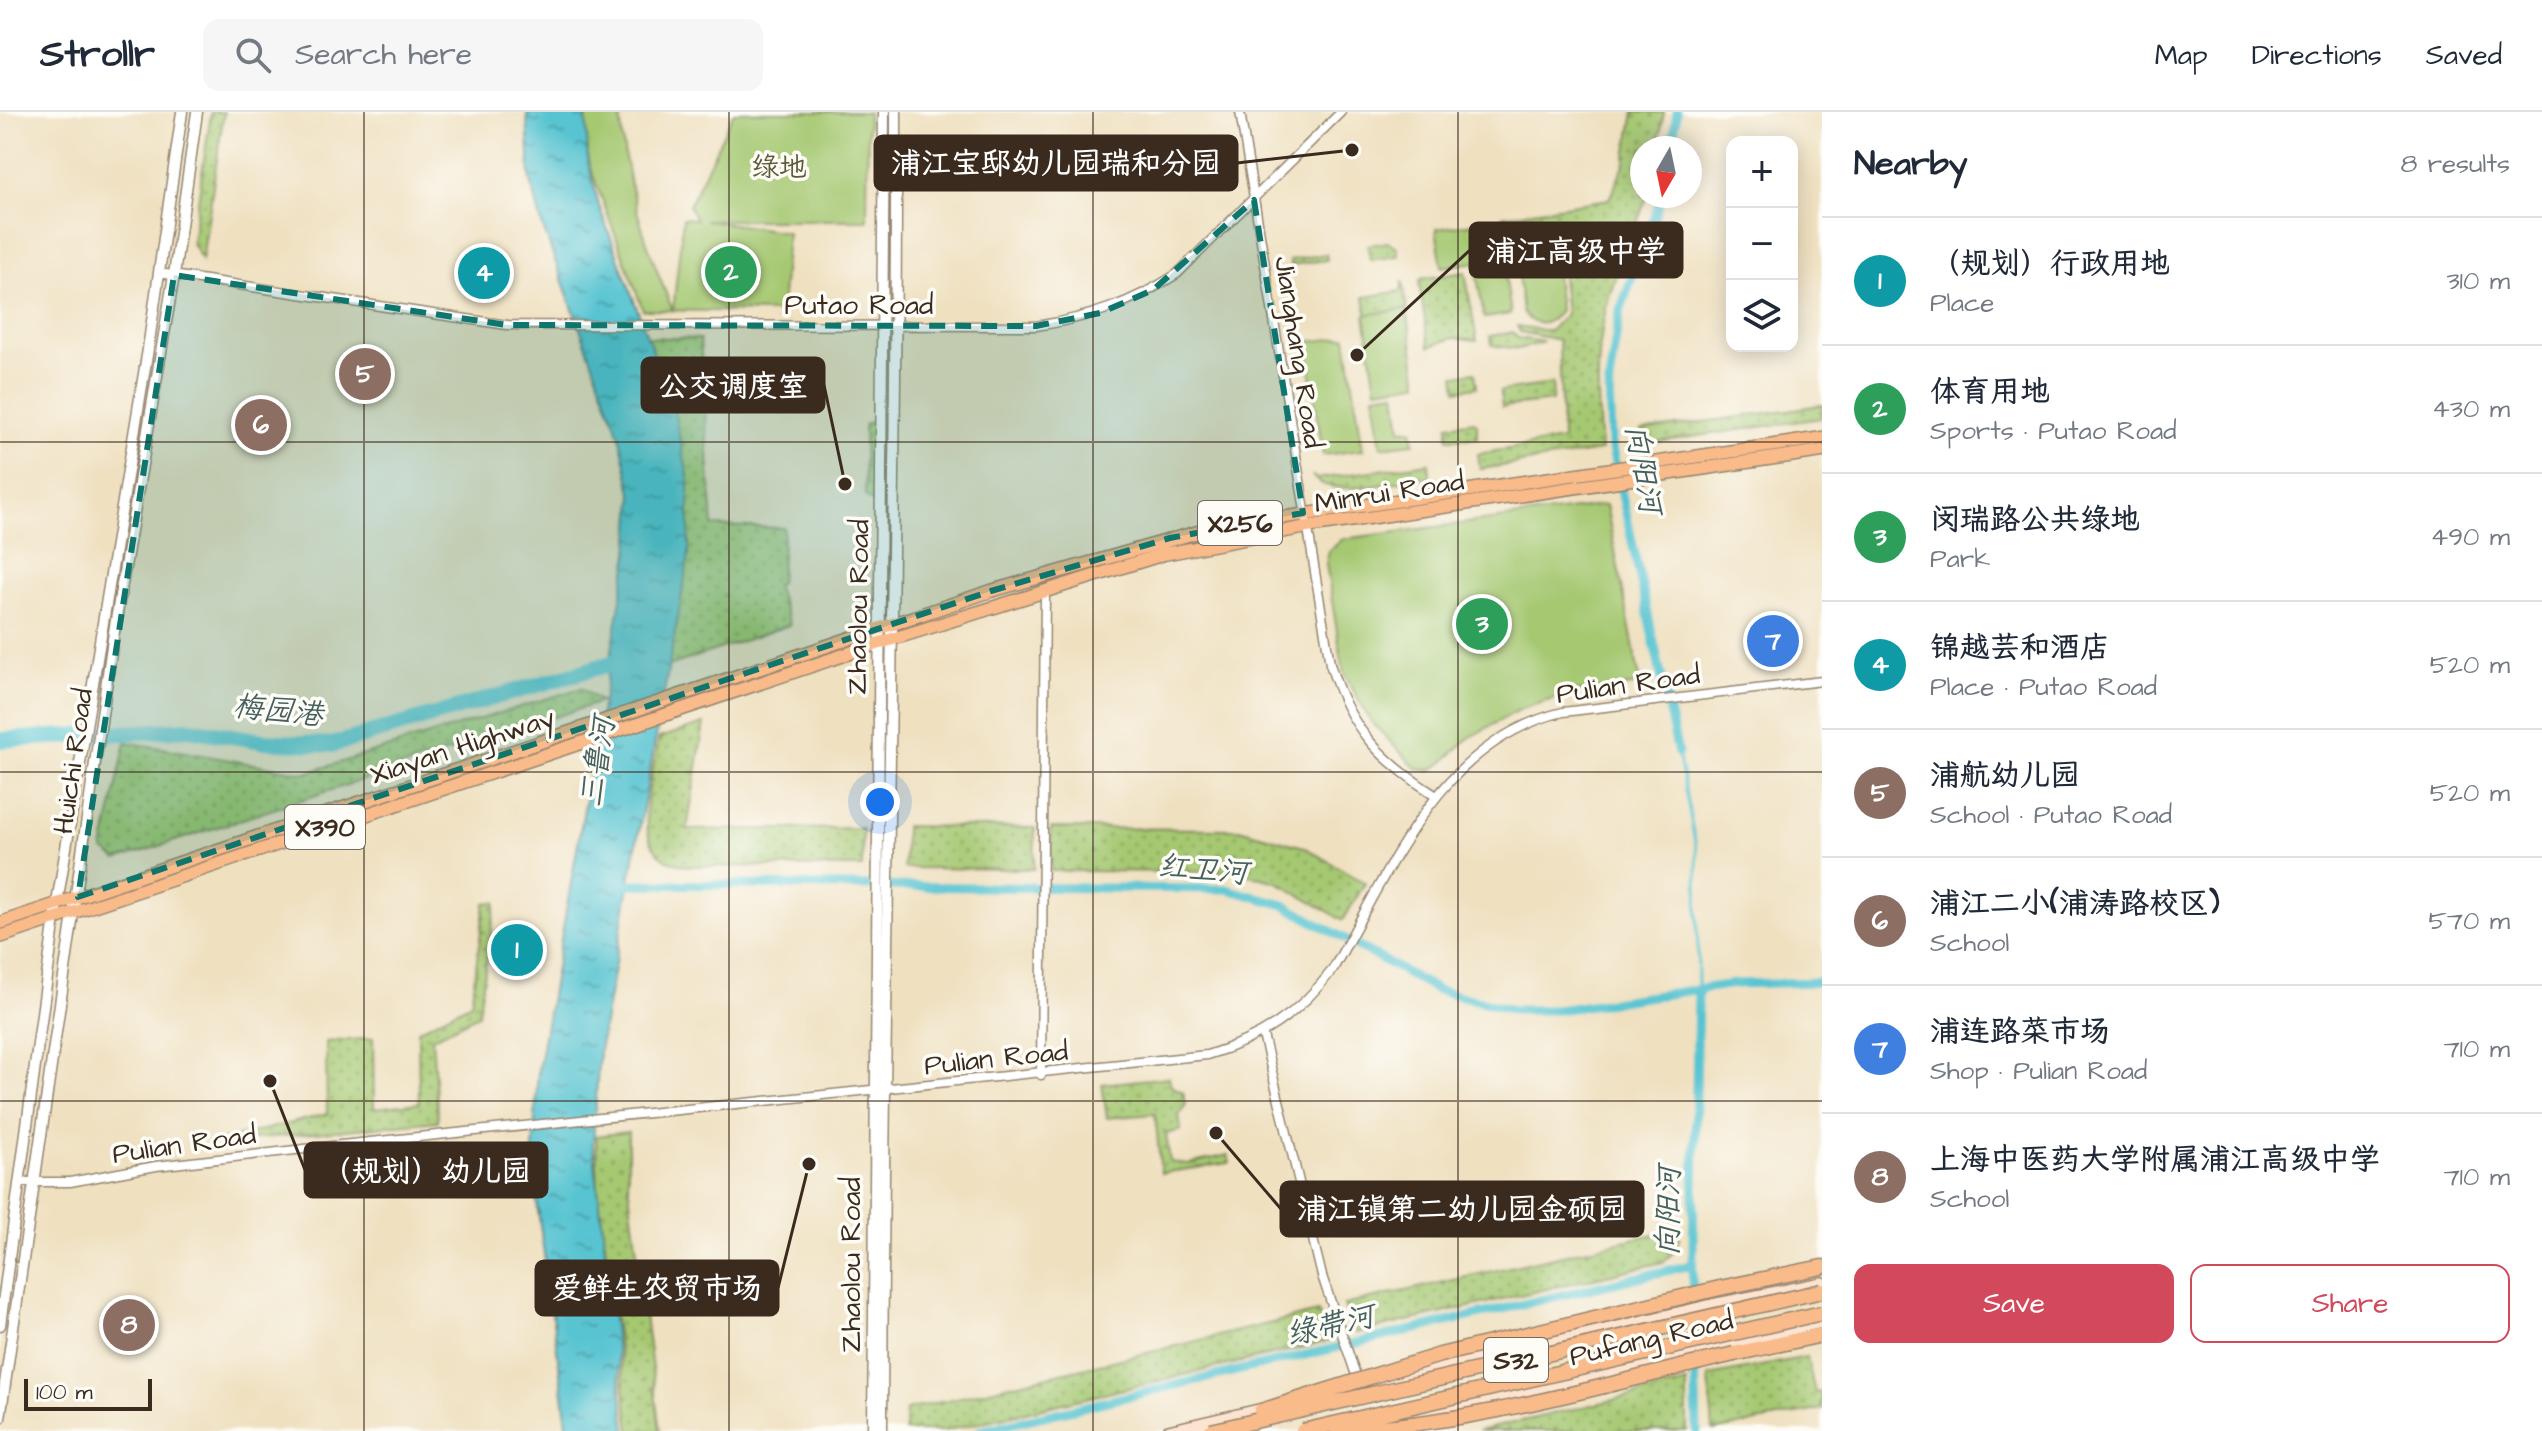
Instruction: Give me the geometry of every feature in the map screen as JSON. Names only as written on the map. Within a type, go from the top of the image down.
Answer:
[{"type":"highway","points":[[1209,1431],[1440,1355],[1720,1288],[1822,1267]]},
{"type":"highway","name":"S32","points":[[1209,1431],[1822,1291]]},
{"type":"highway","name":"S32","points":[[1303,1431],[1822,1313]]},
{"type":"highway","points":[[1310,1431],[1387,1428],[1481,1414],[1822,1335]]},
{"type":"main road","name":"Minrui Road","points":[[1637,471],[1822,438]]},
{"type":"main road","name":"Minrui Road","points":[[886,626],[1142,545],[1212,528],[1303,513],[1822,451]]},
{"type":"main road","name":"Minrui Road","points":[[886,641],[1164,554],[1600,476]]},
{"type":"main road","name":"Xiayan Highway","points":[[0,937],[597,732],[671,700],[886,626]]},
{"type":"main road","name":"Xiayan Highway","points":[[0,923],[597,732],[666,715],[886,641]]},
{"type":"main road","points":[[1168,1431],[1671,1314],[1822,1283]]},
{"type":"main road","name":"Pufang Road","points":[[1351,1431],[1377,1428],[1822,1322]]},
{"type":"street","name":"Huichi Road","points":[[0,1325],[57,903],[88,724],[182,112]]},
{"type":"street","name":"Huichi Road","points":[[0,1418],[102,724],[197,112]]},
{"type":"street","name":"Zhaolou Road","points":[[873,1431],[886,641],[884,112]]},
{"type":"street","name":"Zhaolou Road","points":[[886,626],[896,327],[896,112]]},
{"type":"street","name":"Jianghang Road","points":[[1240,112],[1322,629],[1340,696],[1377,753],[1395,770],[1435,795]]},
{"type":"street","name":"Putao Road","points":[[159,273],[473,322],[1036,326],[1100,313],[1153,290],[1177,274],[1341,112]]},
{"type":"street","points":[[1041,1075],[1045,591]]},
{"type":"street","name":"Pulian Road","points":[[20,1182],[34,1184],[156,1166],[533,1124],[1041,1075],[1207,1055],[1263,1035],[1301,1007],[1339,960],[1435,795],[1492,743],[1528,724],[1563,712],[1822,681]]},
{"type":"street","points":[[1263,1035],[1338,1328],[1377,1428]]},
{"type":"street","name":"Zhaolou Road","points":[[878,1091],[882,1431]]},
{"type":"highlighted area","points":[[1254,200],[1303,513],[1170,538],[991,591],[78,897],[174,275],[507,325],[1036,326],[1100,313],[1153,290]]},
{"type":"green space","points":[[211,112],[224,112],[202,260],[192,243]]},
{"type":"green space","points":[[585,112],[620,112],[631,189],[673,310],[643,310],[588,161]]},
{"type":"green space","name":"绿地","points":[[734,112],[868,112],[867,220],[705,220],[787,232],[781,312],[673,310],[683,218],[696,219],[689,206]]},
{"type":"green space","points":[[1634,112],[1664,112],[1660,136],[1630,136],[1630,208],[1642,208],[1615,278],[1602,330],[1598,390],[1601,451],[1480,469],[1478,454],[1562,440],[1559,340],[1520,332],[1517,326],[1550,331],[1566,314],[1557,230],[1542,216],[1525,215],[1511,225],[1510,218],[1501,216],[1609,199],[1625,163]]},
{"type":"green space","points":[[1486,221],[1491,260],[1442,267],[1436,229]]},
{"type":"green space","points":[[1530,221],[1543,224],[1551,233],[1560,310],[1543,323],[1533,321],[1523,313],[1513,237],[1519,227]]},
{"type":"green space","points":[[1388,242],[1397,247],[1398,256],[1370,260],[1368,245]]},
{"type":"green space","points":[[1326,254],[1327,260],[1292,265],[1290,275],[1290,260]]},
{"type":"green space","points":[[1504,267],[1511,314],[1484,318],[1476,270]]},
{"type":"green space","points":[[1465,272],[1477,341],[1452,338],[1429,347],[1419,282],[1421,279]]},
{"type":"green space","points":[[1403,281],[1407,309],[1367,315],[1364,297],[1401,291]]},
{"type":"green space","points":[[1407,309],[1418,383],[1376,389],[1365,315]]},
{"type":"green space","points":[[1513,332],[1518,338],[1544,342],[1518,349],[1492,345],[1490,336]]},
{"type":"green space","points":[[614,336],[700,339],[713,526],[784,528],[780,583],[776,585],[790,625],[669,666]]},
{"type":"green space","points":[[1346,337],[1363,450],[1323,455],[1306,342]]},
{"type":"green space","points":[[1475,372],[1477,387],[1457,390],[1455,375]]},
{"type":"green space","points":[[1553,384],[1552,401],[1502,407],[1500,391]]},
{"type":"green space","points":[[1396,392],[1401,430],[1412,429],[1414,443],[1381,447],[1374,395]]},
{"type":"green space","points":[[1822,405],[1822,418],[1643,444],[1641,431]]},
{"type":"green space","points":[[875,421],[874,503],[865,496],[864,430],[865,424]]},
{"type":"green space","points":[[1474,421],[1477,424],[1477,438],[1448,439],[1448,425]]},
{"type":"green space","points":[[1429,463],[1430,476],[1366,487],[1333,487],[1316,479]]},
{"type":"green space","points":[[1606,505],[1641,685],[1576,692],[1521,709],[1469,738],[1440,765],[1430,770],[1416,768],[1371,722],[1344,674],[1326,564],[1329,551],[1343,539]]},
{"type":"green space","points":[[581,688],[601,702],[117,860],[103,849],[126,742],[306,773]]},
{"type":"green space","points":[[704,724],[687,830],[863,828],[862,867],[686,866],[663,857],[653,846],[646,818],[659,738]]},
{"type":"green space","points":[[905,826],[1035,828],[1034,869],[904,868]]},
{"type":"green space","points":[[1051,828],[1239,829],[1304,847],[1365,883],[1343,920],[1277,882],[1238,872],[1051,871]]},
{"type":"green space","points":[[496,902],[478,1015],[432,1038],[438,1121],[211,1143],[327,1114],[326,1042],[373,1038],[374,1108],[419,1103],[418,1030],[471,1003],[485,903]]},
{"type":"green space","points":[[1169,1077],[1171,1086],[1183,1092],[1186,1104],[1179,1115],[1181,1130],[1166,1134],[1170,1162],[1189,1164],[1228,1155],[1230,1163],[1161,1173],[1155,1114],[1107,1118],[1102,1084]]},
{"type":"green space","points":[[628,1132],[628,1183],[660,1431],[630,1431],[598,1192],[596,1136]]},
{"type":"green space","points":[[1667,1231],[1679,1238],[1674,1252],[1663,1262],[1356,1333],[1344,1305]]},
{"type":"green space","points":[[1318,1312],[1330,1341],[944,1431],[905,1431],[906,1410]]},
{"type":"green space","points":[[1807,1357],[1815,1393],[1822,1392],[1822,1409],[1713,1431],[1709,1376]]},
{"type":"green space","points":[[1687,1383],[1687,1431],[1478,1431]]},
{"type":"water","name":"三鲁河","points":[[527,112],[586,112],[588,161],[599,206],[672,403],[689,480],[689,555],[599,1051],[593,1145],[626,1431],[568,1431],[532,1166],[538,1070],[629,553],[633,498],[620,437],[542,225],[530,177]]},
{"type":"waterway","name":"向阳河","points":[[1674,136],[1677,112]]},
{"type":"waterway","name":"向阳河","points":[[1658,208],[1620,311],[1609,382],[1611,444],[1678,753]]},
{"type":"waterway","name":"梅园港","points":[[0,740],[189,729],[263,741],[332,745],[629,658]]},
{"type":"waterway","points":[[1678,753],[1697,852],[1698,992]]},
{"type":"waterway","name":"红卫河","points":[[619,884],[1227,889],[1284,905],[1437,990],[1514,1010],[1557,1010],[1734,984],[1822,982]]},
{"type":"waterway","name":"向阳河","points":[[1692,1297],[1698,992]]},
{"type":"waterway","name":"绿带河","points":[[980,1431],[1691,1265]]},
{"type":"waterway","name":"向阳河","points":[[1695,1359],[1697,1431]]},
{"type":"place","name":"浦江宝邸幼儿园瑞和分园","points":[[1352,150]]},
{"type":"place","name":"体育用地","points":[[731,272]]},
{"type":"place","name":"锦越芸和酒店","points":[[484,273]]},
{"type":"place","name":"浦江高级中学","points":[[1357,355]]},
{"type":"place","name":"浦航幼儿园","points":[[365,374]]},
{"type":"place","name":"浦江二小(浦涛路校区)","points":[[261,425]]},
{"type":"place","name":"公交调度室","points":[[845,484]]},
{"type":"place","name":"闵瑞路公共绿地","points":[[1482,624]]},
{"type":"place","name":"浦连路菜市场","points":[[1773,641]]},
{"type":"place","name":"（规划）行政用地","points":[[517,950]]},
{"type":"place","name":"（规划）幼儿园","points":[[270,1081]]},
{"type":"place","name":"浦江镇第二幼儿园金硕园","points":[[1216,1133]]},
{"type":"place","name":"爱鲜生农贸市场","points":[[809,1164]]},
{"type":"place","name":"上海中医药大学附属浦江高级中学","points":[[129,1325]]}]
